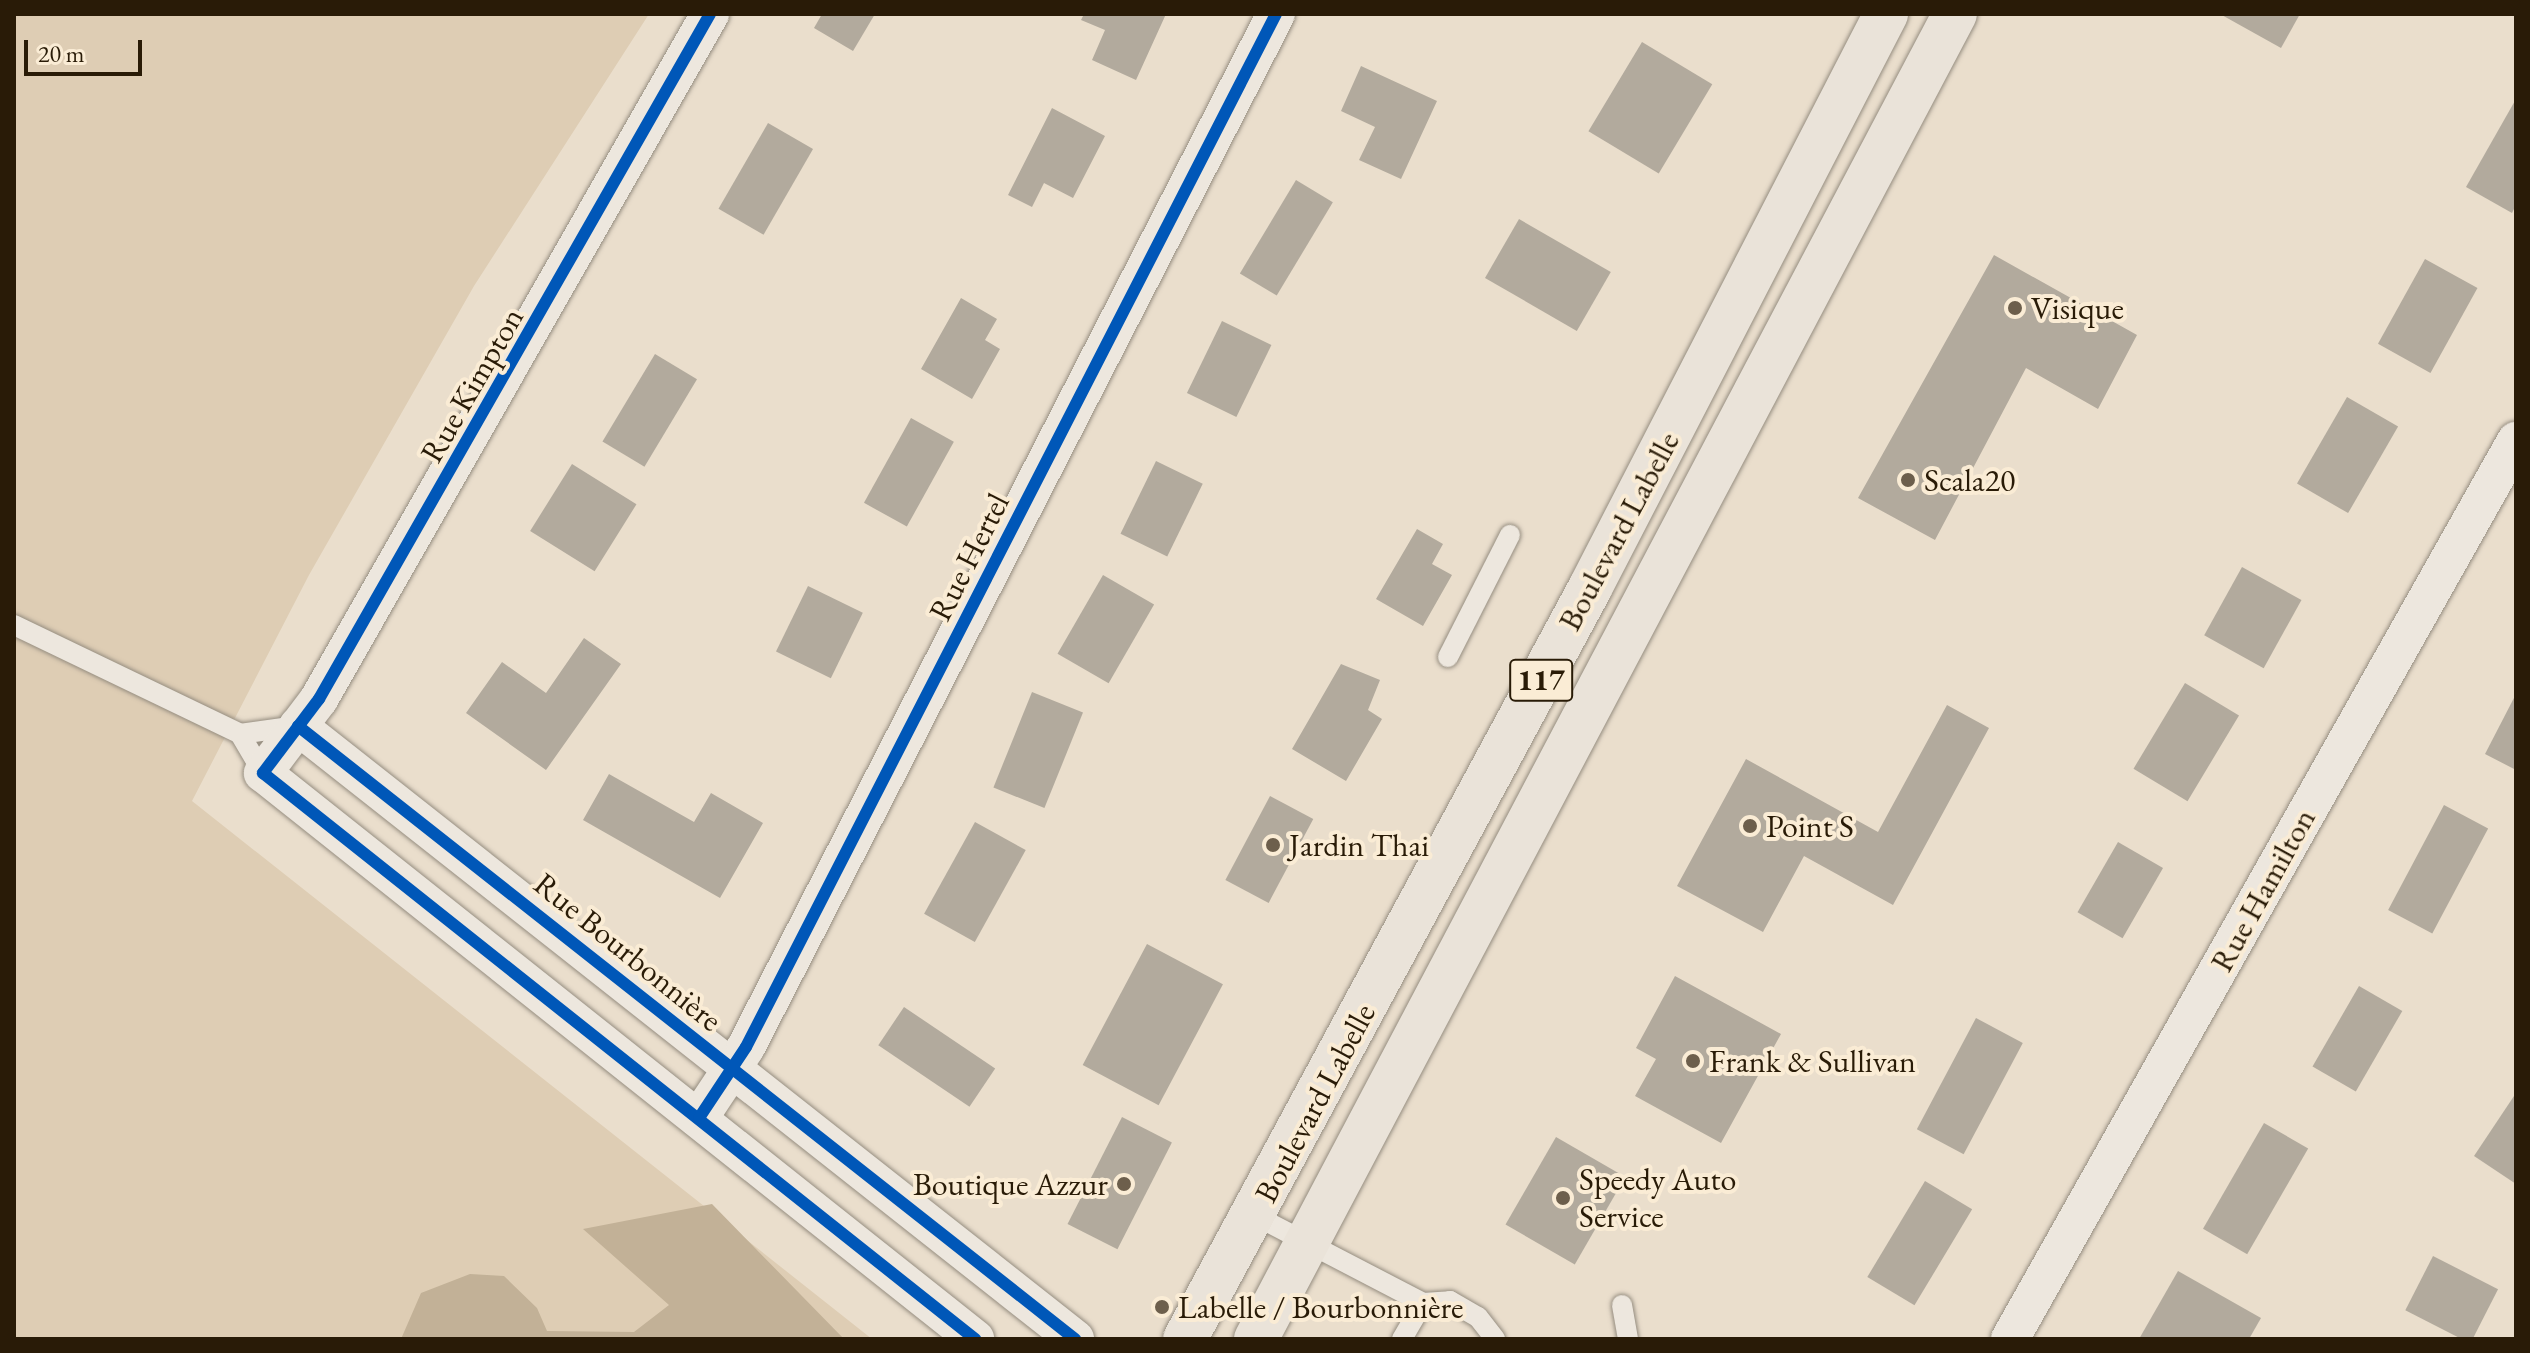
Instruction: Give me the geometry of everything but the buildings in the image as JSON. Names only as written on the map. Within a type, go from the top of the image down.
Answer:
[{"type":"main road","name":"Boulevard Labelle","points":[[1185,1339],[1254,1215],[1886,14]]},
{"type":"main road","name":"Boulevard Labelle","points":[[1256,1339],[1955,14]]},
{"type":"street","name":"Rue Kimpton","points":[[263,773],[298,726],[710,14]]},
{"type":"street","name":"Rue Hertel","points":[[699,1118],[733,1069],[1276,14]]},
{"type":"street","name":"Rue Hamilton","points":[[2010,1339],[2516,441]]},
{"type":"street","name":"Rue Bourbonnière","points":[[298,726],[1075,1339]]},
{"type":"street","points":[[263,773],[975,1339]]},
{"type":"lane","points":[[1448,657],[1510,535]]},
{"type":"lane","points":[[14,625],[240,734],[298,726]]},
{"type":"lane","points":[[240,734],[263,773]]},
{"type":"lane","points":[[1254,1215],[1307,1246],[1423,1303],[1450,1301],[1478,1317],[1495,1339]]},
{"type":"lane","points":[[1402,1339],[1423,1303]]},
{"type":"lane","points":[[1622,1305],[1628,1339]]},
{"type":"shaded area","points":[[14,14],[649,14],[474,286],[309,575],[192,801],[872,1339],[14,1339]]},
{"type":"shaded area","points":[[712,1204],[844,1339],[401,1339],[421,1293],[470,1274],[504,1276],[537,1308],[547,1331],[634,1332],[669,1305],[583,1229]]},
{"type":"cycle path","points":[[710,14],[319,699],[263,773],[975,1339]]},
{"type":"cycle path","points":[[699,1118],[746,1047],[1276,14]]},
{"type":"cycle path","points":[[298,726],[1075,1339]]},
{"type":"place","name":"Visique","points":[[2015,308]]},
{"type":"place","name":"Scala20","points":[[1908,480]]},
{"type":"place","name":"Point S","points":[[1750,826]]},
{"type":"place","name":"Jardin Thai","points":[[1273,845]]},
{"type":"place","name":"Frank & Sullivan","points":[[1693,1061]]},
{"type":"place","name":"Boutique Azzur","points":[[1124,1184]]},
{"type":"place","name":"Speedy Auto Service","points":[[1563,1198]]},
{"type":"place","name":"Labelle / Bourbonnière","points":[[1162,1307]]}]
